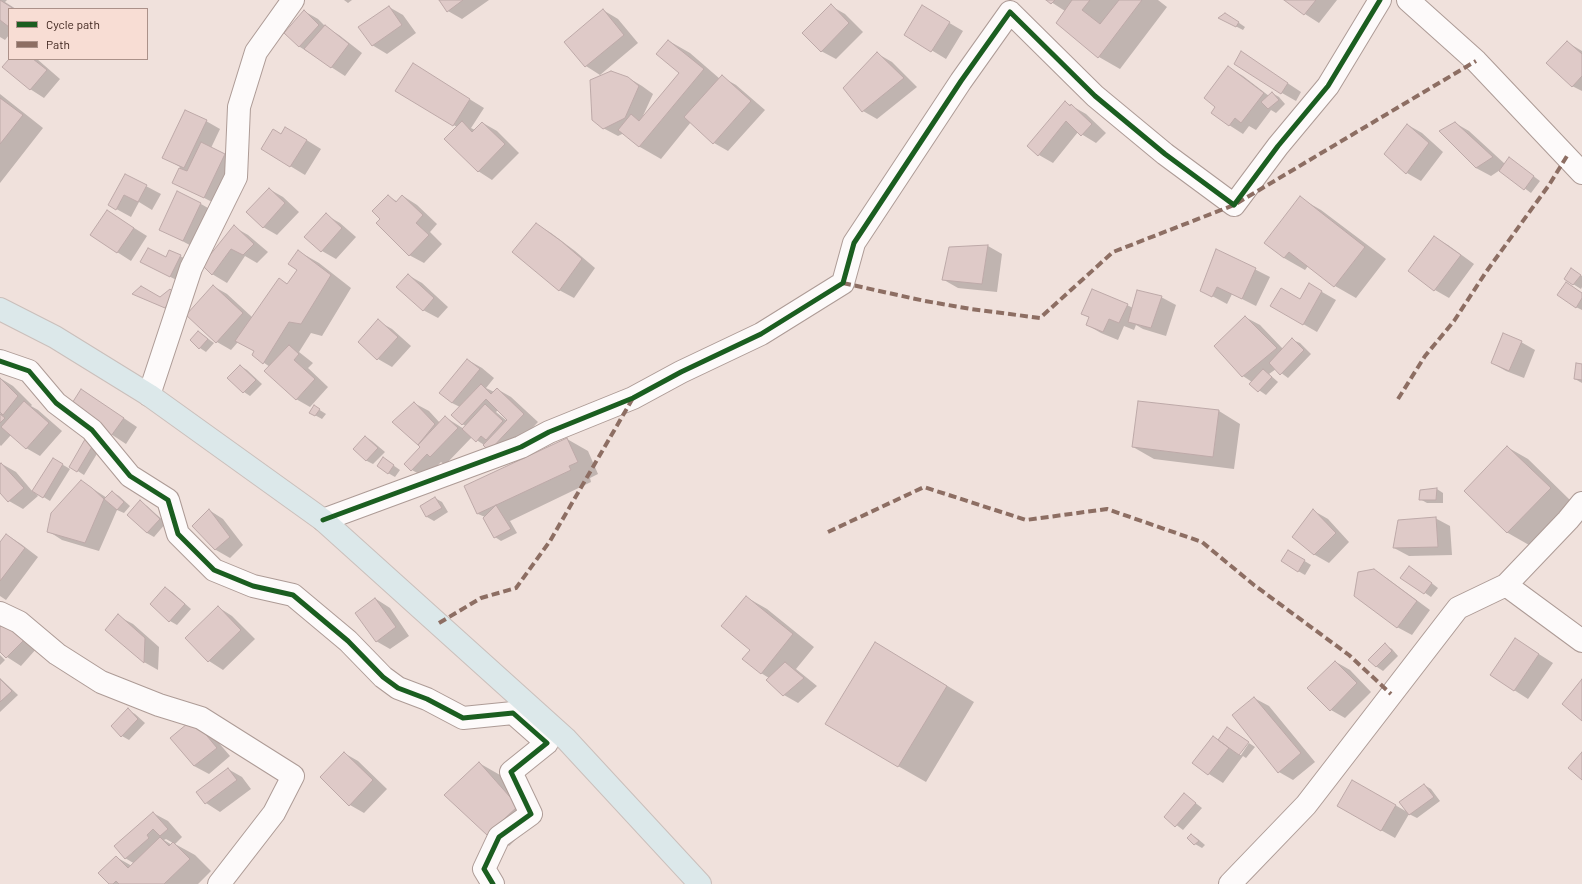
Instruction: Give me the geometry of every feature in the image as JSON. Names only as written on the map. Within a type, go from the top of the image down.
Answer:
[{"type":"main road","points":[[0,309],[55,337],[149,395],[323,520],[566,739],[700,884]]},
{"type":"street","points":[[149,395],[191,268],[236,177],[239,107],[256,52],[293,0]]},
{"type":"street","points":[[323,520],[521,447],[549,432],[633,398],[681,372],[761,334],[843,283],[854,244],[970,69],[1004,6],[1095,96],[1165,154],[1234,205],[1278,146],[1328,86],[1380,0]]},
{"type":"street","points":[[1408,0],[1476,61],[1582,173]]},
{"type":"street","points":[[0,361],[30,371],[56,403],[92,430],[130,476],[168,500],[178,534],[214,570],[253,586],[293,595],[348,641],[383,677],[398,688],[427,699],[463,718],[513,713],[547,743],[510,772],[531,814],[499,837],[484,869],[493,884]]},
{"type":"street","points":[[1230,884],[1306,805],[1458,608],[1506,585],[1568,520],[1582,503]]},
{"type":"street","points":[[1506,585],[1582,641]]},
{"type":"street","points":[[0,613],[19,622],[57,654],[102,682],[159,705],[201,718],[293,776],[274,813],[219,884]]},
{"type":"building","points":[[0,0],[12,8],[8,8],[8,26],[0,20]]},
{"type":"building","points":[[439,0],[463,0],[447,12]]},
{"type":"building","points":[[1046,0],[1055,0],[1051,4]]},
{"type":"building","points":[[1072,0],[1090,0],[1082,10],[1100,24],[1119,0],[1142,0],[1098,58],[1056,23]]},
{"type":"building","points":[[1284,0],[1316,0],[1304,15]]},
{"type":"building","points":[[831,4],[849,23],[821,52],[802,33]]},
{"type":"building","points":[[922,5],[950,22],[931,52],[904,35]]},
{"type":"building","points":[[389,6],[402,25],[372,46],[358,27]]},
{"type":"building","points":[[603,9],[624,35],[585,67],[564,42]]},
{"type":"building","points":[[304,10],[319,25],[299,47],[284,33]]},
{"type":"building","points":[[1225,13],[1239,22],[1236,27],[1218,18]]},
{"type":"building","points":[[325,25],[349,44],[331,68],[304,49]]},
{"type":"building","points":[[668,40],[704,69],[639,147],[618,130],[631,114],[639,121],[679,73],[656,54]]},
{"type":"building","points":[[1567,41],[1582,54],[1582,76],[1572,87],[1546,63]]},
{"type":"building","points":[[1241,51],[1288,83],[1281,94],[1234,64]]},
{"type":"building","points":[[877,52],[904,78],[862,112],[843,88]]},
{"type":"building","points":[[8,60],[34,60],[47,70],[30,90],[2,67]]},
{"type":"building","points":[[413,63],[470,99],[453,126],[395,91]]},
{"type":"building","points":[[1228,66],[1264,93],[1241,123],[1235,118],[1229,126],[1211,113],[1215,107],[1204,98]]},
{"type":"building","points":[[611,71],[628,77],[639,86],[625,118],[603,129],[592,120],[590,80]]},
{"type":"building","points":[[722,75],[751,101],[713,144],[684,117]]},
{"type":"building","points":[[1272,92],[1279,100],[1268,109],[1261,102]]},
{"type":"building","points":[[0,98],[23,115],[0,144]]},
{"type":"building","points":[[1065,101],[1070,106],[1071,104],[1092,124],[1081,136],[1066,121],[1038,156],[1027,146]]},
{"type":"building","points":[[185,110],[207,120],[184,168],[162,158]]},
{"type":"building","points":[[462,121],[472,132],[482,122],[505,144],[478,172],[444,139]]},
{"type":"building","points":[[1455,122],[1493,157],[1476,168],[1439,131]]},
{"type":"building","points":[[1407,124],[1429,143],[1406,174],[1384,154]]},
{"type":"building","points":[[285,127],[307,140],[290,167],[261,149],[273,129],[281,134]]},
{"type":"building","points":[[201,142],[225,154],[204,198],[172,183],[179,168],[187,171]]},
{"type":"building","points":[[1509,157],[1534,176],[1524,190],[1499,171]]},
{"type":"building","points":[[125,174],[147,185],[138,202],[124,195],[116,210],[108,205]]},
{"type":"building","points":[[269,188],[285,203],[263,228],[246,212]]},
{"type":"building","points":[[177,191],[201,203],[183,241],[159,230]]},
{"type":"building","points":[[388,195],[396,202],[402,195],[423,215],[416,223],[429,235],[409,256],[376,223],[380,219],[372,211]]},
{"type":"building","points":[[1300,196],[1365,247],[1334,287],[1289,252],[1284,258],[1264,243]]},
{"type":"building","points":[[107,210],[134,228],[117,253],[90,235]]},
{"type":"building","points":[[326,213],[342,228],[321,252],[304,237]]},
{"type":"building","points":[[536,223],[561,241],[582,259],[559,291],[512,252]]},
{"type":"building","points":[[234,225],[254,244],[243,255],[231,249],[212,275],[202,265]]},
{"type":"building","points":[[1434,236],[1461,255],[1434,291],[1408,271]]},
{"type":"building","points":[[988,245],[982,284],[942,280],[949,247]]},
{"type":"building","points":[[148,248],[166,257],[169,250],[181,255],[170,277],[140,262]]},
{"type":"building","points":[[1216,249],[1256,268],[1242,299],[1217,287],[1212,297],[1200,291]]},
{"type":"building","points":[[298,250],[331,275],[301,324],[289,322],[263,364],[252,355],[254,351],[235,341],[279,278],[287,284],[297,270],[288,264]]},
{"type":"building","points":[[1571,268],[1581,275],[1573,285],[1564,279]]},
{"type":"building","points":[[408,274],[434,298],[423,311],[396,287]]},
{"type":"building","points":[[1566,282],[1582,293],[1582,298],[1576,308],[1557,295]]},
{"type":"building","points":[[1309,283],[1322,291],[1303,325],[1270,306],[1281,288],[1300,299]]},
{"type":"building","points":[[213,285],[243,313],[216,343],[186,315]]},
{"type":"building","points":[[141,286],[160,297],[170,289],[175,294],[165,308],[132,294]]},
{"type":"building","points":[[1092,289],[1128,304],[1119,323],[1109,319],[1103,332],[1086,325],[1089,317],[1081,314]]},
{"type":"building","points":[[1137,290],[1162,296],[1151,328],[1128,322]]},
{"type":"building","points":[[1245,316],[1277,348],[1242,377],[1214,346]]},
{"type":"building","points":[[378,319],[398,337],[377,360],[358,342]]},
{"type":"building","points":[[198,331],[208,339],[199,349],[190,340]]},
{"type":"building","points":[[1503,333],[1522,341],[1509,371],[1491,363]]},
{"type":"building","points":[[1292,338],[1304,350],[1280,375],[1269,363]]},
{"type":"building","points":[[289,345],[299,354],[294,360],[315,379],[296,400],[264,371]]},
{"type":"building","points":[[467,359],[480,369],[452,403],[439,393]]},
{"type":"building","points":[[1576,363],[1582,364],[1582,380],[1574,379]]},
{"type":"building","points":[[240,365],[256,380],[243,393],[227,378]]},
{"type":"building","points":[[1263,369],[1272,377],[1258,392],[1249,384]]},
{"type":"building","points":[[0,378],[18,396],[3,415],[0,412]]},
{"type":"building","points":[[481,384],[491,394],[497,388],[524,414],[489,451],[483,445],[507,420],[486,399],[462,425],[451,415]]},
{"type":"building","points":[[81,389],[124,418],[111,436],[69,408]]},
{"type":"building","points":[[24,401],[49,423],[26,449],[1,427]]},
{"type":"building","points":[[1138,401],[1219,410],[1213,457],[1132,447]]},
{"type":"building","points":[[414,402],[435,424],[418,445],[392,422]]},
{"type":"building","points":[[485,404],[503,421],[486,440],[481,436],[476,442],[462,429]]},
{"type":"building","points":[[314,405],[320,409],[315,416],[309,413]]},
{"type":"building","points":[[0,414],[5,418],[0,423]]},
{"type":"building","points":[[445,416],[458,428],[430,457],[427,454],[411,471],[404,464],[420,447],[418,445]]},
{"type":"building","points":[[88,434],[96,440],[77,472],[69,467]]},
{"type":"building","points":[[365,436],[378,448],[366,461],[353,449]]},
{"type":"building","points":[[567,438],[578,462],[569,466],[571,470],[477,514],[464,486]]},
{"type":"building","points":[[1507,446],[1551,488],[1507,533],[1464,491]]},
{"type":"building","points":[[383,457],[394,465],[388,474],[377,466]]},
{"type":"building","points":[[53,458],[63,464],[43,498],[32,491]]},
{"type":"building","points":[[1,463],[24,488],[8,502],[0,493]]},
{"type":"building","points":[[81,480],[104,499],[85,543],[47,532],[51,513]]},
{"type":"building","points":[[1437,488],[1436,500],[1419,500],[1420,490]]},
{"type":"building","points":[[112,491],[124,502],[117,510],[104,499]]},
{"type":"building","points":[[435,497],[442,508],[426,517],[420,506]]},
{"type":"building","points":[[140,500],[160,519],[147,533],[127,515]]},
{"type":"building","points":[[496,505],[511,529],[494,538],[483,518]]},
{"type":"building","points":[[209,509],[230,537],[215,550],[192,526]]},
{"type":"building","points":[[1313,509],[1336,533],[1314,555],[1292,537]]},
{"type":"building","points":[[1436,517],[1438,547],[1393,548],[1398,520]]},
{"type":"building","points":[[6,534],[25,548],[0,581],[0,542]]},
{"type":"building","points":[[1288,550],[1305,560],[1298,572],[1281,561]]},
{"type":"building","points":[[1409,566],[1432,583],[1424,594],[1400,578]]},
{"type":"building","points":[[1374,569],[1417,601],[1397,628],[1354,596],[1358,572]]},
{"type":"building","points":[[165,587],[185,604],[169,622],[150,604]]},
{"type":"building","points":[[746,596],[793,634],[761,674],[742,659],[750,650],[721,626]]},
{"type":"building","points":[[375,598],[396,627],[376,642],[355,613]]},
{"type":"building","points":[[218,606],[241,630],[208,662],[185,638]]},
{"type":"building","points":[[118,614],[145,638],[144,663],[105,630]]},
{"type":"building","points":[[5,622],[24,640],[6,658],[0,652],[0,627]]},
{"type":"building","points":[[1515,638],[1539,654],[1514,691],[1490,675]]},
{"type":"building","points":[[875,642],[947,686],[898,767],[825,724]]},
{"type":"building","points":[[1385,643],[1392,651],[1376,667],[1368,660]]},
{"type":"building","points":[[1335,661],[1357,683],[1330,711],[1307,688]]},
{"type":"building","points":[[785,662],[804,678],[783,696],[766,680]]},
{"type":"building","points":[[0,679],[12,691],[0,702]]},
{"type":"building","points":[[1582,679],[1582,721],[1562,704]]},
{"type":"building","points":[[1254,697],[1301,753],[1278,773],[1232,715]]},
{"type":"building","points":[[128,708],[138,719],[121,737],[111,726]]},
{"type":"building","points":[[193,719],[217,748],[194,766],[170,738]]},
{"type":"building","points":[[1227,727],[1249,742],[1239,755],[1218,740]]},
{"type":"building","points":[[1213,736],[1229,748],[1208,775],[1192,763]]},
{"type":"building","points":[[344,752],[373,780],[349,806],[320,777]]},
{"type":"building","points":[[1582,752],[1582,780],[1568,768]]},
{"type":"building","points":[[479,762],[518,806],[487,835],[444,795]]},
{"type":"building","points":[[228,768],[237,780],[205,804],[196,792]]},
{"type":"building","points":[[1352,780],[1396,805],[1381,831],[1337,806]]},
{"type":"building","points":[[1424,784],[1434,797],[1409,815],[1399,802]]},
{"type":"building","points":[[1184,793],[1196,803],[1175,827],[1164,817]]},
{"type":"building","points":[[153,812],[168,829],[160,836],[153,829],[147,835],[149,838],[125,859],[114,846]]},
{"type":"building","points":[[1191,834],[1199,841],[1194,845],[1187,838]]},
{"type":"building","points":[[160,837],[169,846],[173,842],[190,859],[164,884],[119,884],[116,881],[113,884],[109,884],[98,873],[116,856],[128,868]]},
{"type":"marked path","points":[[843,283],[925,301],[1040,318],[1113,252],[1234,205],[1476,61]]},
{"type":"marked path","points":[[1398,399],[1425,356],[1454,321],[1486,272],[1549,185],[1567,156]]},
{"type":"marked path","points":[[439,623],[481,598],[516,588],[550,541],[633,398]]},
{"type":"marked path","points":[[828,532],[924,487],[1026,520],[1107,509],[1202,542],[1254,585],[1349,655],[1391,694]]},
{"type":"cycle path","points":[[323,520],[521,447],[549,432],[633,398],[681,372],[761,334],[843,283],[854,243],[961,81],[1010,12],[1095,96],[1165,154],[1234,205],[1278,146],[1328,86],[1380,0]]},
{"type":"cycle path","points":[[0,361],[29,371],[56,403],[92,430],[130,476],[168,500],[178,534],[214,570],[253,586],[293,595],[348,641],[383,677],[398,688],[427,699],[463,718],[513,713],[547,743],[511,772],[531,814],[499,837],[484,869],[493,884]]}]
